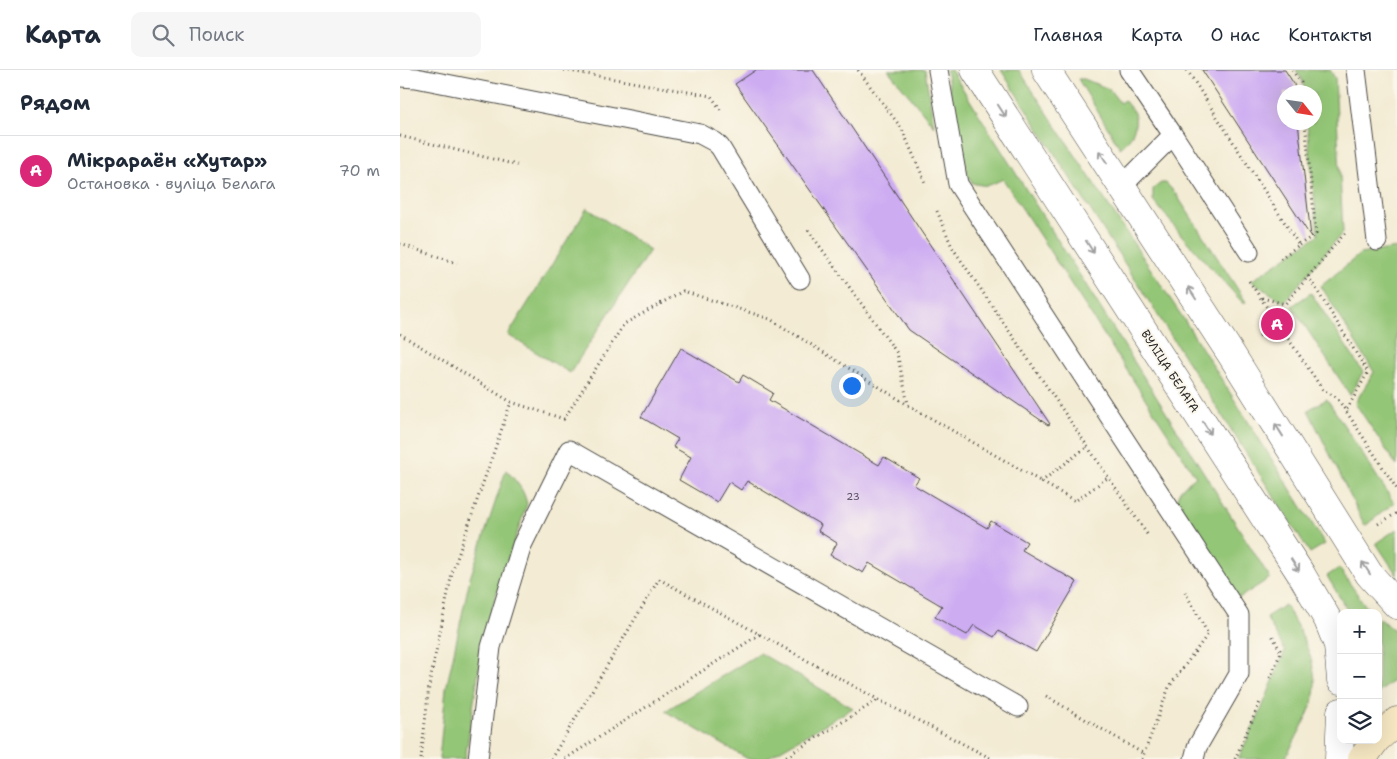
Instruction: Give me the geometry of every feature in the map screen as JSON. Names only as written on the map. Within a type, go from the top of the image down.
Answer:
[{"type":"main road","points":[[1382,734],[1397,720]]},
{"type":"main road","points":[[1362,759],[1373,744]]},
{"type":"street","name":"ВУЛІЦА БЕЛАГА","points":[[975,70],[1306,582],[1328,620],[1338,645],[1339,654]]},
{"type":"street","points":[[1046,70],[1232,354],[1369,574],[1397,605]]},
{"type":"street","points":[[1340,744],[1340,759]]},
{"type":"lane","points":[[938,70],[958,184],[1239,615],[1239,674],[1197,746],[1194,759]]},
{"type":"lane","points":[[1129,70],[1249,252]]},
{"type":"lane","points":[[1356,70],[1377,241]]},
{"type":"lane","points":[[400,77],[416,78],[680,130],[700,134],[708,138],[720,147],[800,279]]},
{"type":"lane","points":[[1122,186],[1173,135]]},
{"type":"lane","points":[[478,759],[491,647],[522,545],[569,450],[1018,707]]},
{"type":"path","points":[[564,70],[711,96]]},
{"type":"path","points":[[858,70],[902,128],[925,183]]},
{"type":"path","points":[[1187,70],[1299,245]]},
{"type":"path","points":[[1292,70],[1301,85]]},
{"type":"path","points":[[1278,260],[1316,234],[1306,130]]},
{"type":"path","points":[[400,136],[517,165]]},
{"type":"path","points":[[937,210],[952,247],[1151,540]]},
{"type":"path","points":[[1261,298],[1285,304],[1345,233],[1344,223]]},
{"type":"path","points":[[400,244],[457,263]]},
{"type":"path","points":[[1256,276],[1249,280],[1323,390],[1336,397],[1346,411],[1397,489]]},
{"type":"path","points":[[1308,276],[1368,372],[1346,411]]},
{"type":"path","points":[[400,334],[511,402],[564,419],[624,324],[683,291],[770,319],[908,405],[1075,501],[1109,477]]},
{"type":"path","points":[[421,759],[429,686],[452,573],[511,402]]},
{"type":"path","points":[[1041,482],[1088,446]]},
{"type":"path","points":[[551,759],[659,579],[879,700],[992,759]]},
{"type":"path","points":[[1142,759],[1169,687],[1208,634],[1182,587]]},
{"type":"path","points":[[565,759],[760,634]]},
{"type":"path","points":[[782,759],[879,700]]},
{"type":"green space","points":[[888,70],[925,70],[934,126]]},
{"type":"green space","points":[[946,70],[951,70],[1270,578],[1239,598],[1177,501],[1181,490],[1196,477],[1003,179],[991,184],[981,185],[972,183],[968,176]]},
{"type":"green space","points":[[1001,70],[1019,70],[1183,318],[1325,544],[1310,553]]},
{"type":"green space","points":[[1296,70],[1330,70],[1335,78],[1343,232],[1284,302],[1251,281],[1318,235],[1308,130],[1322,130],[1322,85],[1303,85]]},
{"type":"green space","points":[[1078,79],[1084,79],[1109,89],[1120,103],[1124,100],[1133,111],[1135,123],[1133,133],[1120,148]]},
{"type":"green space","points":[[1161,183],[1166,183],[1176,194],[1246,302],[1243,303],[1183,237],[1153,200],[1153,189]]},
{"type":"green space","points":[[587,208],[650,250],[570,373],[508,335]]},
{"type":"green space","points":[[1397,248],[1397,466],[1355,403],[1374,372],[1321,286],[1360,254]]},
{"type":"green space","points":[[1311,293],[1363,372],[1350,395],[1292,306]]},
{"type":"green space","points":[[1327,399],[1394,503],[1365,526],[1308,410]]},
{"type":"green space","points":[[506,470],[522,490],[527,504],[494,601],[479,669],[465,759],[439,759],[446,689],[470,578]]},
{"type":"green space","points":[[1397,529],[1397,575],[1376,543]]},
{"type":"green space","points":[[1339,568],[1368,609],[1347,609],[1327,576]]},
{"type":"green space","points":[[1285,605],[1298,627],[1313,665],[1315,691],[1312,703],[1285,759],[1238,759],[1262,708],[1285,651],[1266,617]]},
{"type":"green space","points":[[1382,621],[1397,632],[1397,678],[1382,690]]},
{"type":"green space","points":[[760,653],[853,708],[765,759],[748,759],[665,711]]},
{"type":"building","points":[[756,70],[813,70],[1050,424],[1048,425],[909,330],[735,84]]},
{"type":"building","points":[[1202,70],[1285,70],[1294,85],[1277,85],[1277,130],[1299,130],[1311,237]]},
{"type":"building","points":[[681,348],[739,382],[743,375],[773,393],[769,400],[879,465],[884,457],[919,478],[914,485],[987,528],[991,521],[1027,542],[1022,550],[1077,582],[1036,652],[998,631],[994,637],[974,625],[967,635],[935,617],[942,606],[869,563],[863,573],[830,555],[837,543],[818,531],[821,525],[747,481],[741,490],[729,482],[717,502],[679,480],[691,457],[673,447],[678,439],[641,417]]},
{"type":"place","name":"Мікрараён «Хутар»","points":[[1277,324]]}]
